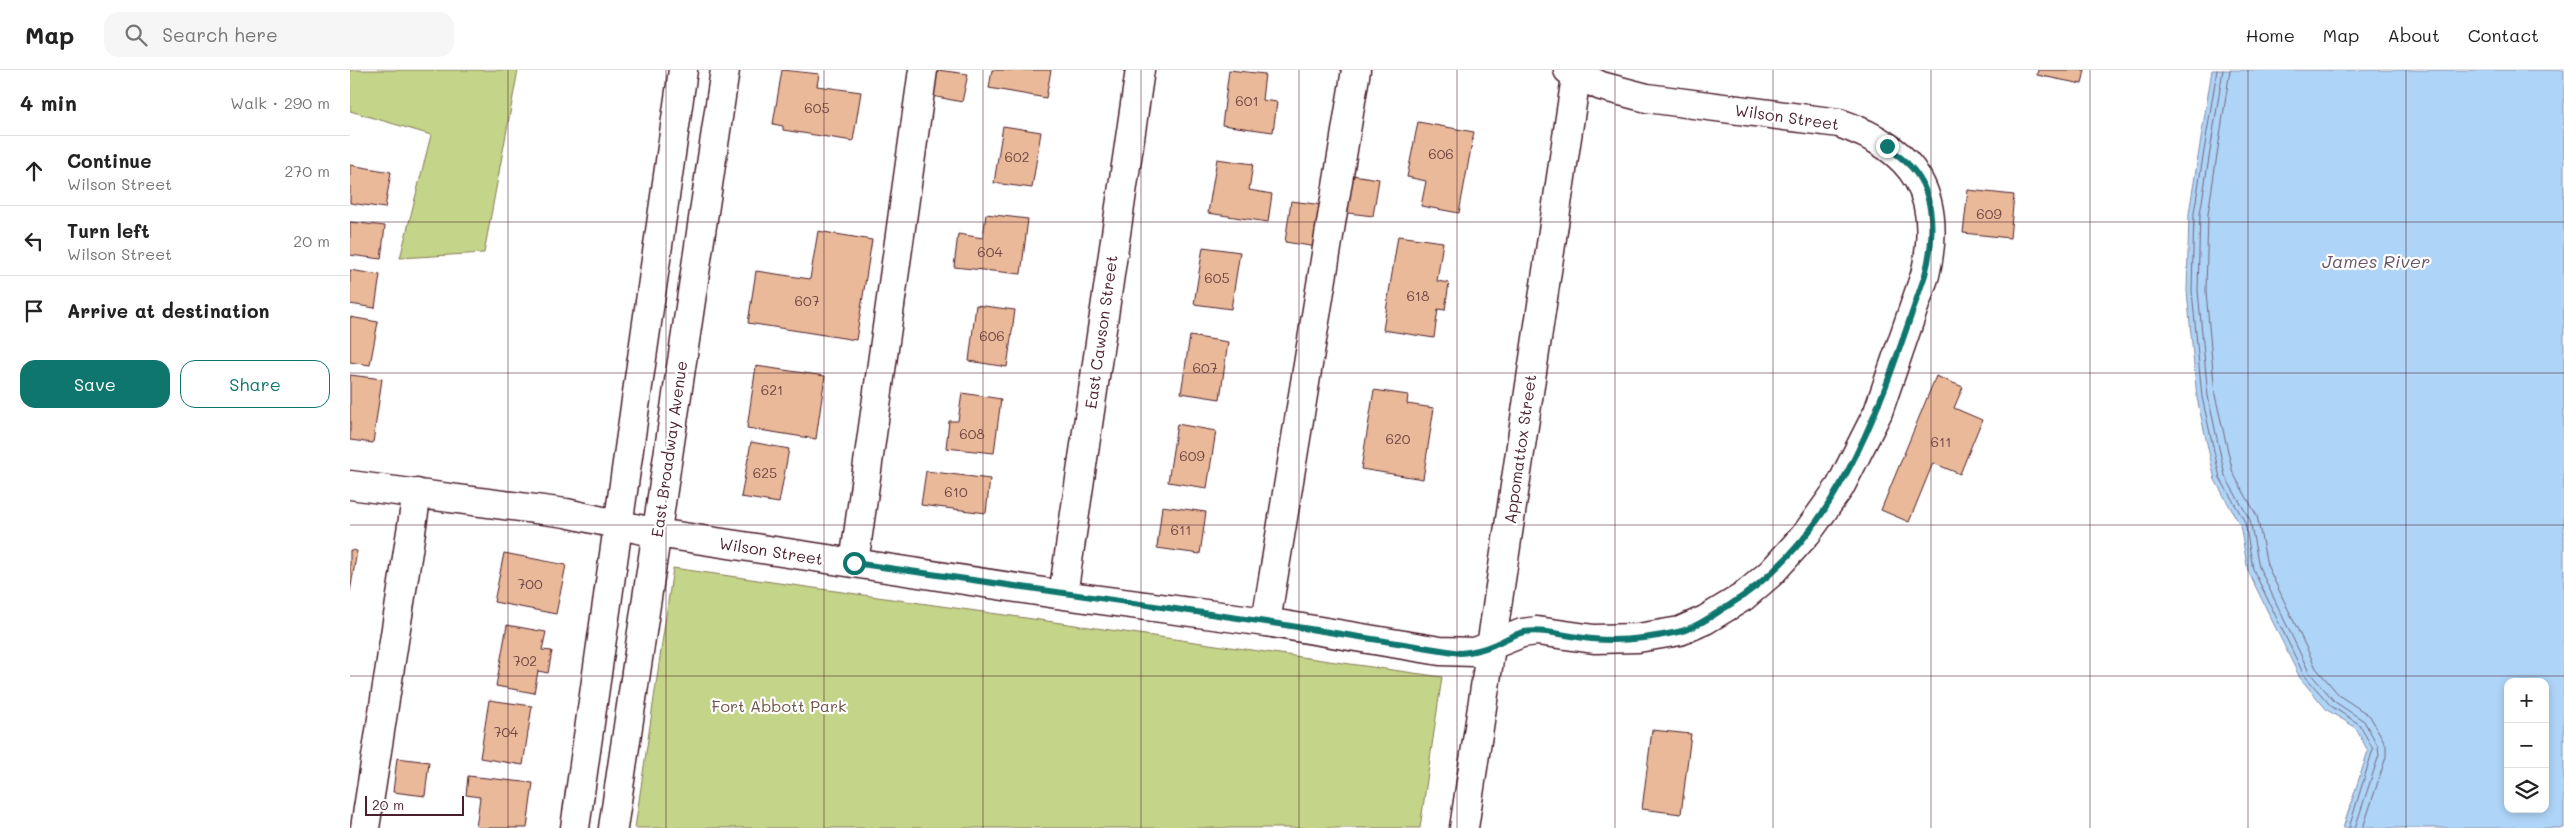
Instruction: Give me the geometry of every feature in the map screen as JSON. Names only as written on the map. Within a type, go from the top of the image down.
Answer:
[{"type":"street","points":[[575,828],[683,70]]},
{"type":"street","name":"East Broadway Avenue","points":[[612,828],[725,70]]},
{"type":"street","points":[[854,563],[923,70]]},
{"type":"street","name":"East Cawson Street","points":[[1063,595],[1140,70]]},
{"type":"street","points":[[1266,622],[1356,70]]},
{"type":"street","name":"Wilson Street","points":[[350,485],[566,513],[656,533],[1063,595],[1266,622],[1440,651],[1460,653],[1491,646],[1522,632],[1537,631],[1594,639],[1638,638],[1680,631],[1705,620],[1743,596],[1771,573],[1807,533],[1840,487],[1878,412],[1925,275],[1930,253],[1932,217],[1925,189],[1911,167],[1887,146],[1861,131],[1838,123],[1647,98],[1601,86],[1574,72]]},
{"type":"street","name":"Appomattox Street","points":[[1464,828],[1574,72]]},
{"type":"street","points":[[364,828],[417,493]]},
{"type":"green space","points":[[350,70],[518,70],[484,253],[400,258],[431,135],[350,111]]},
{"type":"green space","name":"Fort Abbott Park","points":[[673,568],[1442,677],[1420,828],[635,828]]},
{"type":"water","name":"James River","points":[[2212,70],[2564,70],[2564,828],[2343,828],[2368,751],[2355,727],[2327,710],[2300,678],[2248,571],[2240,525],[2215,480],[2197,398],[2187,291],[2189,213]]},
{"type":"building","points":[[782,70],[819,74],[817,86],[861,92],[853,141],[783,130],[783,126],[773,124]]},
{"type":"building","points":[[937,70],[968,74],[962,102],[932,96]]},
{"type":"building","points":[[992,70],[1051,70],[1046,98],[989,88]]},
{"type":"building","points":[[1229,70],[1265,74],[1262,100],[1277,102],[1273,132],[1222,125]]},
{"type":"building","points":[[2038,70],[2085,70],[2082,84],[2037,75]]},
{"type":"building","points":[[1418,122],[1474,132],[1459,213],[1421,206],[1426,181],[1407,177]]},
{"type":"building","points":[[1003,126],[1041,132],[1032,188],[994,183]]},
{"type":"building","points":[[1217,159],[1253,164],[1249,190],[1272,194],[1268,222],[1208,213]]},
{"type":"building","points":[[350,165],[391,172],[385,208],[350,203]]},
{"type":"building","points":[[1346,174],[1379,179],[1373,216],[1340,212]]},
{"type":"building","points":[[1968,190],[2014,195],[2010,238],[1963,233]]},
{"type":"building","points":[[1291,201],[1323,205],[1317,247],[1285,242]]},
{"type":"building","points":[[986,214],[1028,219],[1021,274],[954,267],[958,234],[983,238]]},
{"type":"building","points":[[350,222],[385,226],[381,259],[350,255]]},
{"type":"building","points":[[818,231],[872,240],[856,340],[748,323],[756,271],[810,279]]},
{"type":"building","points":[[1398,236],[1443,242],[1437,281],[1449,283],[1445,310],[1438,309],[1434,338],[1383,330]]},
{"type":"building","points":[[1203,247],[1240,252],[1231,309],[1194,304]]},
{"type":"building","points":[[350,270],[380,275],[375,308],[350,304]]},
{"type":"building","points":[[976,305],[1015,310],[1007,367],[969,361]]},
{"type":"building","points":[[350,317],[378,322],[370,365],[350,362]]},
{"type":"building","points":[[1190,336],[1228,342],[1220,399],[1181,393]]},
{"type":"building","points":[[756,366],[825,376],[816,439],[747,428]]},
{"type":"building","points":[[350,375],[382,379],[373,443],[350,440]]},
{"type":"building","points":[[1936,376],[1963,387],[1954,408],[1982,420],[1960,474],[1933,463],[1909,522],[1881,510]]},
{"type":"building","points":[[1374,390],[1408,395],[1407,404],[1434,408],[1423,479],[1361,469]]},
{"type":"building","points":[[962,393],[1001,399],[994,453],[946,448],[949,421],[958,421]]},
{"type":"building","points":[[1177,424],[1216,431],[1207,488],[1168,482]]},
{"type":"building","points":[[751,442],[789,449],[779,503],[741,497]]},
{"type":"building","points":[[926,471],[990,479],[986,513],[921,505]]},
{"type":"building","points":[[1162,506],[1206,512],[1200,554],[1157,548]]},
{"type":"building","points":[[350,550],[357,551],[350,592]]},
{"type":"building","points":[[504,553],[566,565],[556,614],[494,602]]},
{"type":"building","points":[[507,625],[546,632],[542,650],[552,651],[548,673],[538,671],[534,693],[496,686]]},
{"type":"building","points":[[489,700],[532,706],[523,765],[480,758]]},
{"type":"building","points":[[1652,730],[1691,734],[1681,814],[1642,809]]},
{"type":"building","points":[[397,758],[429,762],[425,796],[393,792]]},
{"type":"building","points":[[468,776],[533,783],[527,828],[476,828],[480,797],[466,795]]},
{"type":"route","points":[[854,563],[1063,595],[1266,622],[1460,653],[1475,652],[1522,632],[1537,631],[1594,639],[1638,638],[1680,631],[1705,620],[1743,596],[1771,573],[1807,533],[1840,487],[1878,412],[1925,275],[1930,253],[1932,217],[1925,189],[1911,167],[1887,146]]}]
